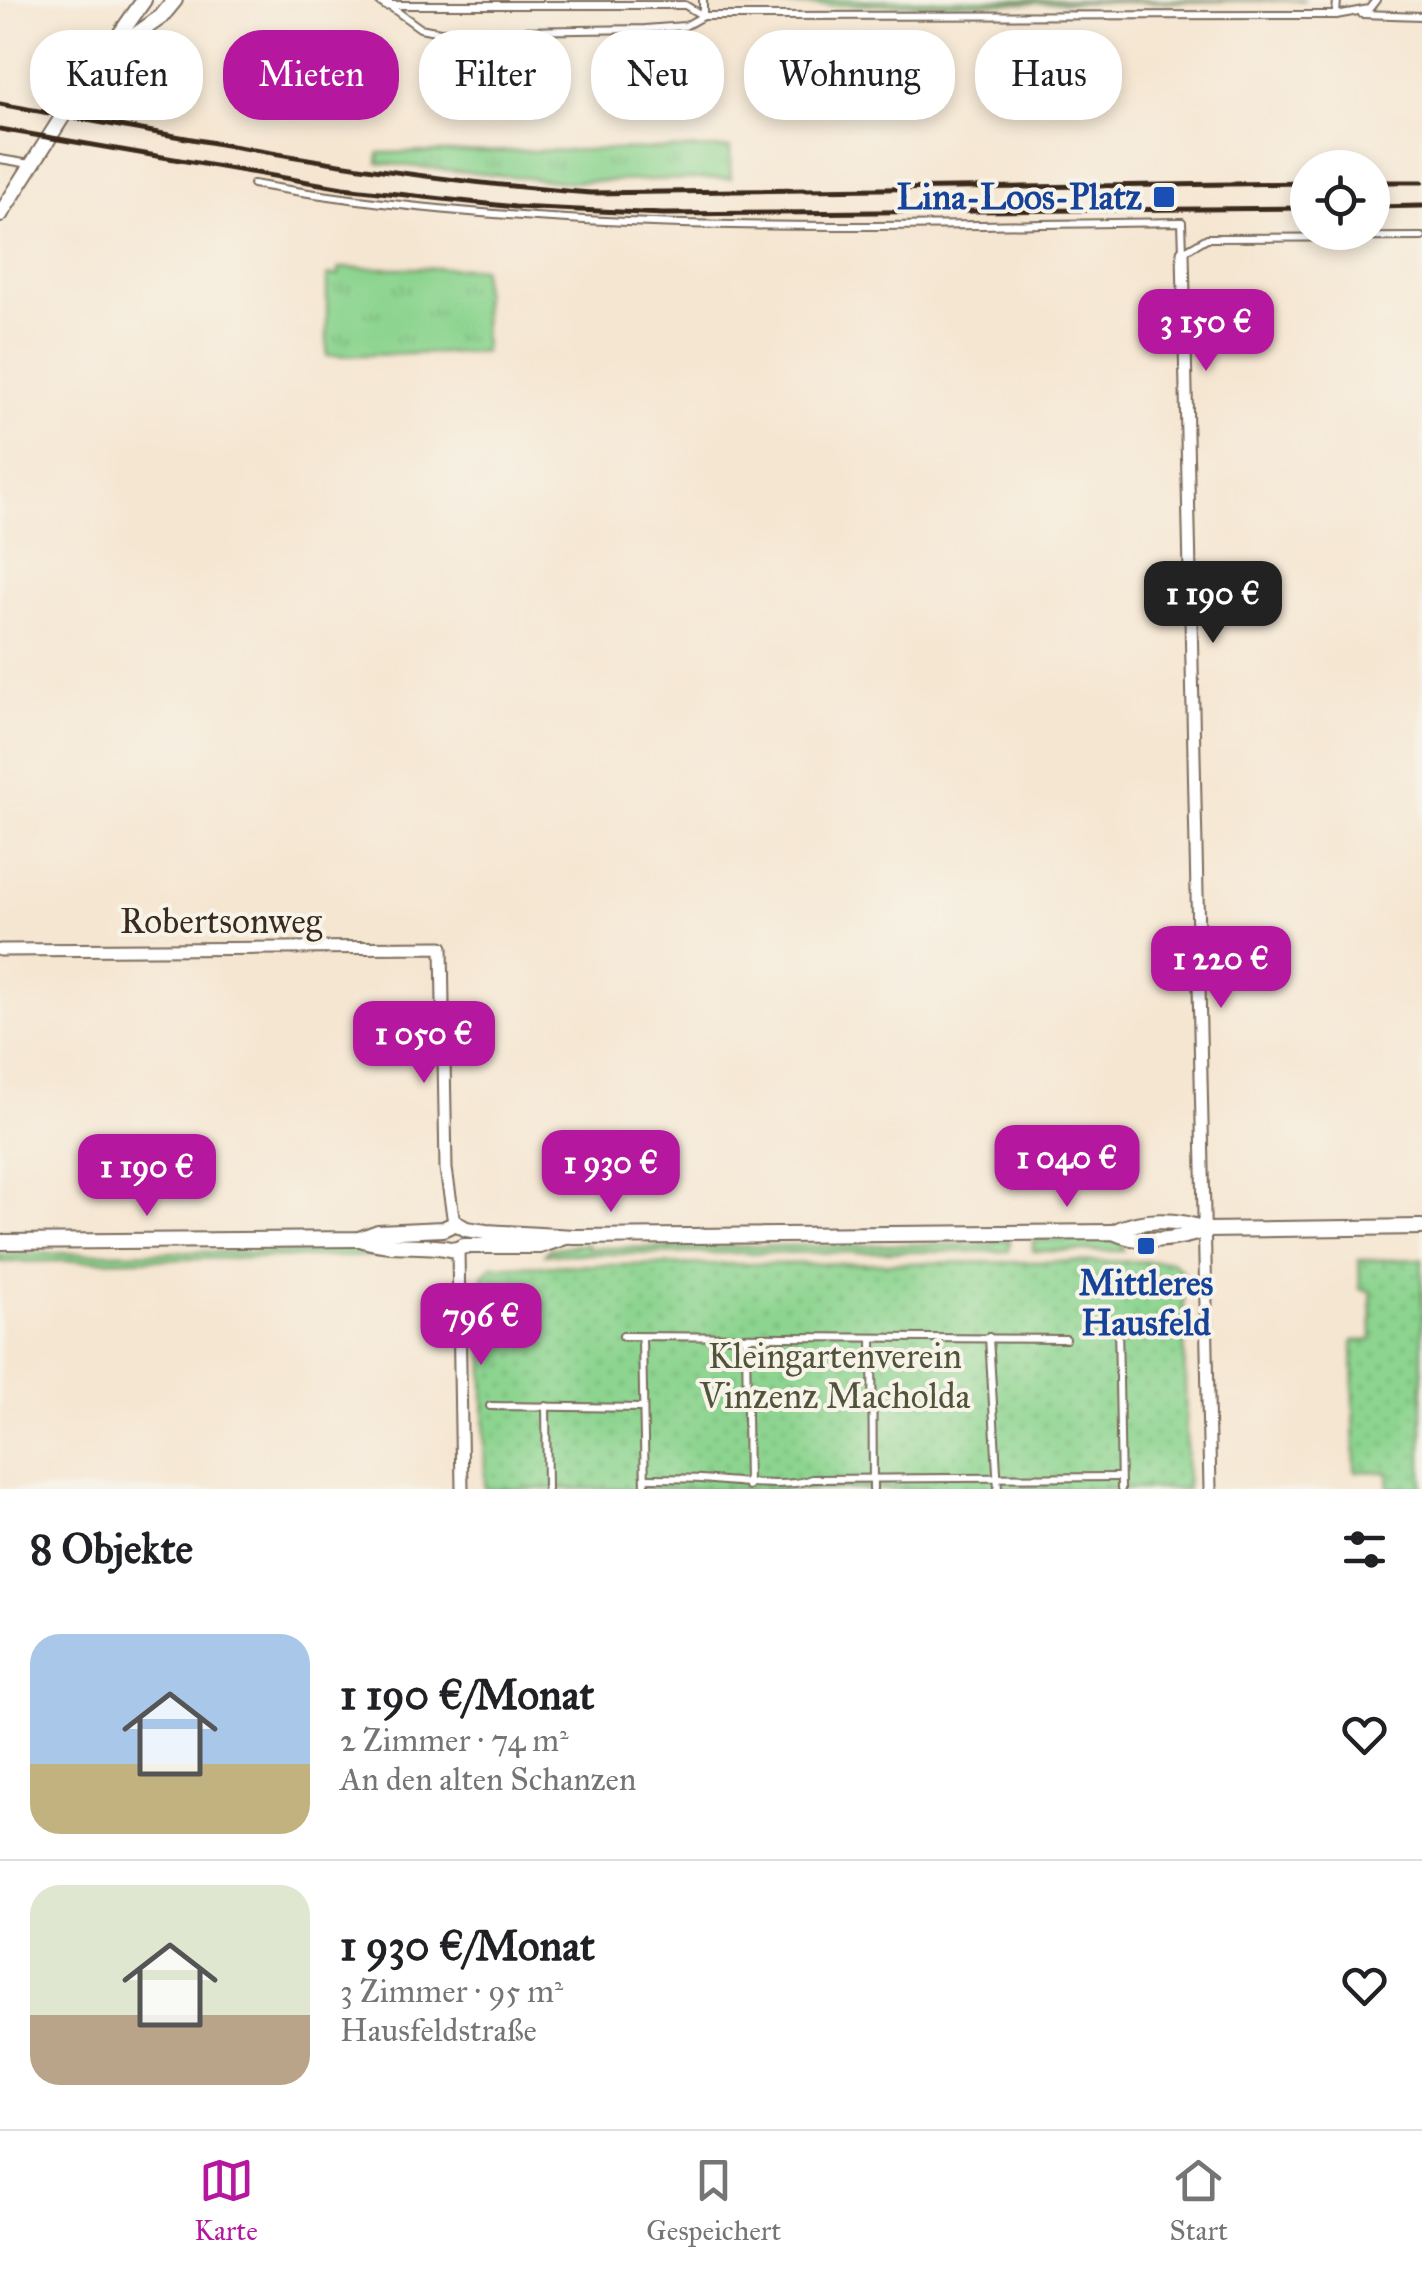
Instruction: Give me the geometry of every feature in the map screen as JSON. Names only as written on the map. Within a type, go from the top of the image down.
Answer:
[{"type":"street","points":[[124,30],[144,0]]},
{"type":"street","points":[[142,30],[161,17],[175,0]]},
{"type":"street","points":[[0,214],[60,120]]},
{"type":"street","points":[[1183,252],[1210,1489]]},
{"type":"street","name":"Robertsonweg","points":[[0,950],[442,947],[446,1170],[454,1227]]},
{"type":"street","points":[[359,1239],[378,1232],[454,1227],[566,1237],[1113,1232],[1126,1238],[1172,1238],[1206,1230],[1422,1227]]},
{"type":"street","points":[[454,1227],[441,1237],[455,1247]]},
{"type":"street","points":[[454,1227],[468,1238],[455,1247]]},
{"type":"street","points":[[0,1242],[359,1239],[377,1245],[455,1247],[540,1246],[566,1237]]},
{"type":"street","points":[[455,1247],[462,1489]]},
{"type":"lane","points":[[384,2],[686,4],[700,0],[704,16]]},
{"type":"lane","points":[[1336,16],[1337,0]]},
{"type":"lane","points":[[1356,14],[1376,0]]},
{"type":"lane","points":[[384,2],[420,28],[440,32],[645,29],[685,26],[704,16],[1422,16]]},
{"type":"lane","points":[[686,4],[704,16]]},
{"type":"lane","points":[[0,159],[32,164]]},
{"type":"lane","points":[[253,184],[398,207],[569,221],[1182,222],[1183,252],[1208,238],[1422,237]]},
{"type":"lane","points":[[1118,1323],[1121,1489]]},
{"type":"lane","points":[[622,1336],[1066,1338]]},
{"type":"lane","points":[[989,1337],[998,1489]]},
{"type":"lane","points":[[872,1338],[873,1484]]},
{"type":"lane","points":[[642,1339],[645,1489]]},
{"type":"lane","points":[[746,1339],[748,1486]]},
{"type":"lane","points":[[490,1406],[643,1408]]},
{"type":"lane","points":[[546,1406],[547,1489]]},
{"type":"lane","points":[[645,1478],[804,1486],[812,1479],[873,1484],[1120,1477]]},
{"type":"green space","points":[[723,0],[1306,0],[744,6]]},
{"type":"green space","points":[[730,148],[731,178],[567,182],[378,163],[379,153]]},
{"type":"green space","points":[[339,268],[482,268],[484,352],[327,356],[327,276],[339,275]]},
{"type":"green space","points":[[1101,1239],[1123,1243],[1123,1251],[1033,1251],[1033,1240]]},
{"type":"green space","points":[[995,1240],[1010,1240],[1009,1251],[545,1254],[549,1249],[587,1244],[588,1248],[993,1244]]},
{"type":"green space","points":[[317,1246],[370,1250],[370,1256],[0,1262],[0,1254],[314,1251]]},
{"type":"green space","points":[[1422,1259],[1422,1489],[1389,1489],[1388,1472],[1355,1471],[1353,1341],[1372,1340],[1371,1291],[1360,1289],[1359,1260]]},
{"type":"green space","name":"Kleingartenverein Vinzenz Macholda","points":[[1171,1261],[1183,1272],[1187,1489],[485,1489],[483,1276],[492,1266]]},
{"type":"railway","points":[[0,104],[368,168],[591,193],[1290,183]]},
{"type":"railway","points":[[0,129],[343,188],[515,207],[663,214],[1290,208]]},
{"type":"railway","points":[[1390,182],[1422,182]]},
{"type":"railway","points":[[1390,207],[1422,206]]},
{"type":"place","name":"Lina-Loos-Platz","points":[[1164,197]]},
{"type":"place","name":"Mittleres Hausfeld","points":[[1146,1246]]}]
